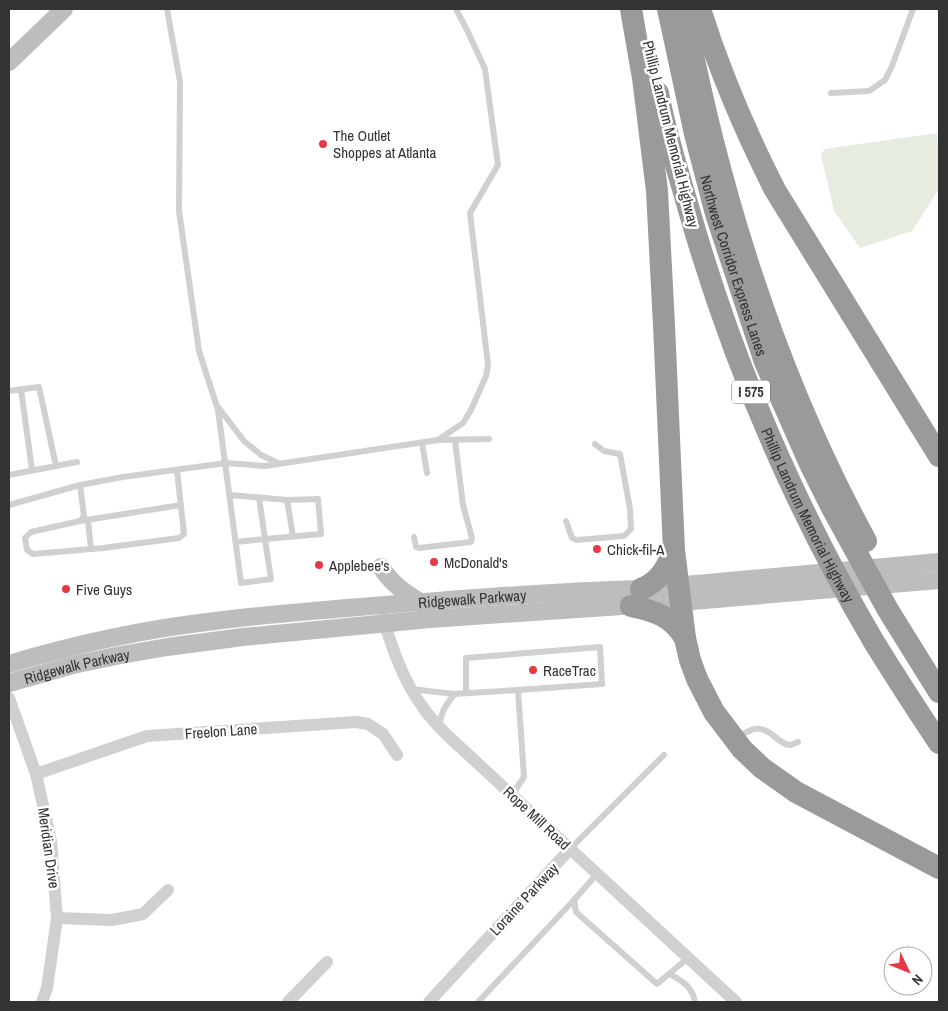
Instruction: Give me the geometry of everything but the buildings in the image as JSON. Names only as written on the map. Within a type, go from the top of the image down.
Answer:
[{"type":"highway","points":[[630,9],[643,78],[657,191],[674,550],[685,638],[690,660],[697,679],[714,712],[742,749],[762,768],[796,792],[939,868]]},
{"type":"highway","name":"Phillip Landrum Memorial Highway","points":[[641,9],[659,102],[704,264],[745,377],[788,478],[830,563],[874,641],[939,743]]},
{"type":"highway","points":[[657,9],[662,56],[702,215],[788,478]]},
{"type":"highway","name":"Northwest Corridor Express Lanes","points":[[668,9],[695,134],[716,214],[765,362],[811,466],[832,508],[888,610],[939,692]]},
{"type":"highway","name":"I 575","points":[[684,9],[706,112],[727,194],[746,257],[784,361],[814,436],[861,530],[939,667]]},
{"type":"highway","points":[[700,9],[735,106],[775,190],[939,456]]},
{"type":"highway","points":[[674,550],[666,569],[636,598],[648,610],[668,618],[679,628],[685,638]]},
{"type":"main road","points":[[9,62],[64,9]]},
{"type":"main road","name":"Ridgewalk Parkway","points":[[680,594],[802,574],[939,562]]},
{"type":"main road","points":[[381,567],[398,588],[420,602]]},
{"type":"main road","name":"Ridgewalk Parkway","points":[[9,683],[121,655],[243,637],[680,594],[812,591],[939,580]]},
{"type":"main road","name":"Ridgewalk Parkway","points":[[9,664],[87,643],[180,626],[250,617],[420,602],[608,590],[636,598]]},
{"type":"street","name":"Rope Mill Road","points":[[379,606],[399,663],[411,689],[438,726],[736,1002]]},
{"type":"street","name":"Meridian Drive","points":[[9,698],[36,774],[51,841],[57,918],[47,988],[42,1002]]},
{"type":"street","name":"Freelon Lane","points":[[36,774],[147,736],[356,722],[368,724],[383,734],[397,755]]},
{"type":"street","name":"Loraine Parkway","points":[[429,1002],[570,849]]},
{"type":"street","points":[[57,918],[112,920],[143,914],[168,890]]},
{"type":"street","points":[[288,1002],[327,962]]},
{"type":"lane","points":[[167,9],[180,82],[179,212],[199,351],[218,410],[241,583],[271,579],[259,498]]},
{"type":"lane","points":[[438,440],[463,423],[486,376],[488,365],[470,213],[498,165],[485,69],[468,30],[456,9]]},
{"type":"lane","points":[[831,93],[869,91],[886,80],[913,9]]},
{"type":"lane","points":[[9,391],[39,387],[56,466]]},
{"type":"lane","points":[[21,389],[32,470]]},
{"type":"lane","points":[[216,404],[248,444],[261,455],[278,463]]},
{"type":"lane","points":[[9,505],[80,485],[123,477],[226,463],[266,466],[438,440],[489,439]]},
{"type":"lane","points":[[414,537],[416,547],[419,548],[471,542],[472,538],[463,506],[455,440]]},
{"type":"lane","points":[[422,443],[427,473]]},
{"type":"lane","points":[[566,521],[572,538],[577,540],[624,536],[631,529],[630,509],[620,454],[604,451],[595,444]]},
{"type":"lane","points":[[9,474],[77,462]]},
{"type":"lane","points":[[178,470],[184,534],[179,538],[33,554],[27,550],[25,538],[31,532],[80,521],[181,505]]},
{"type":"lane","points":[[80,485],[84,516],[80,521]]},
{"type":"lane","points":[[230,496],[318,500],[321,534],[236,542]]},
{"type":"lane","points":[[287,500],[293,536]]},
{"type":"lane","points":[[88,520],[91,549]]},
{"type":"lane","points":[[411,689],[454,694],[602,684],[600,648],[466,658],[466,693]]},
{"type":"lane","points":[[512,795],[524,777],[518,690]]},
{"type":"lane","points":[[438,726],[444,709],[454,694]]},
{"type":"lane","points":[[734,739],[756,729],[767,730],[784,744],[790,745],[798,742]]},
{"type":"lane","name":"Loraine Parkway","points":[[570,849],[664,755]]},
{"type":"lane","points":[[478,1002],[597,874]]},
{"type":"lane","points":[[574,900],[576,912],[657,984],[688,958]]},
{"type":"lane","points":[[670,974],[683,982],[693,993],[695,1002]]},
{"type":"shaded area","points":[[937,133],[939,189],[912,231],[860,248],[834,211],[821,154],[825,149]]},
{"type":"place","name":"The Outlet Shoppes at Atlanta","points":[[323,144]]},
{"type":"place","name":"Chick-fil-A","points":[[597,549]]},
{"type":"place","name":"McDonald's","points":[[434,562]]},
{"type":"place","name":"Applebee's","points":[[319,565]]},
{"type":"place","name":"Five Guys","points":[[66,589]]},
{"type":"place","name":"RaceTrac","points":[[533,670]]}]
